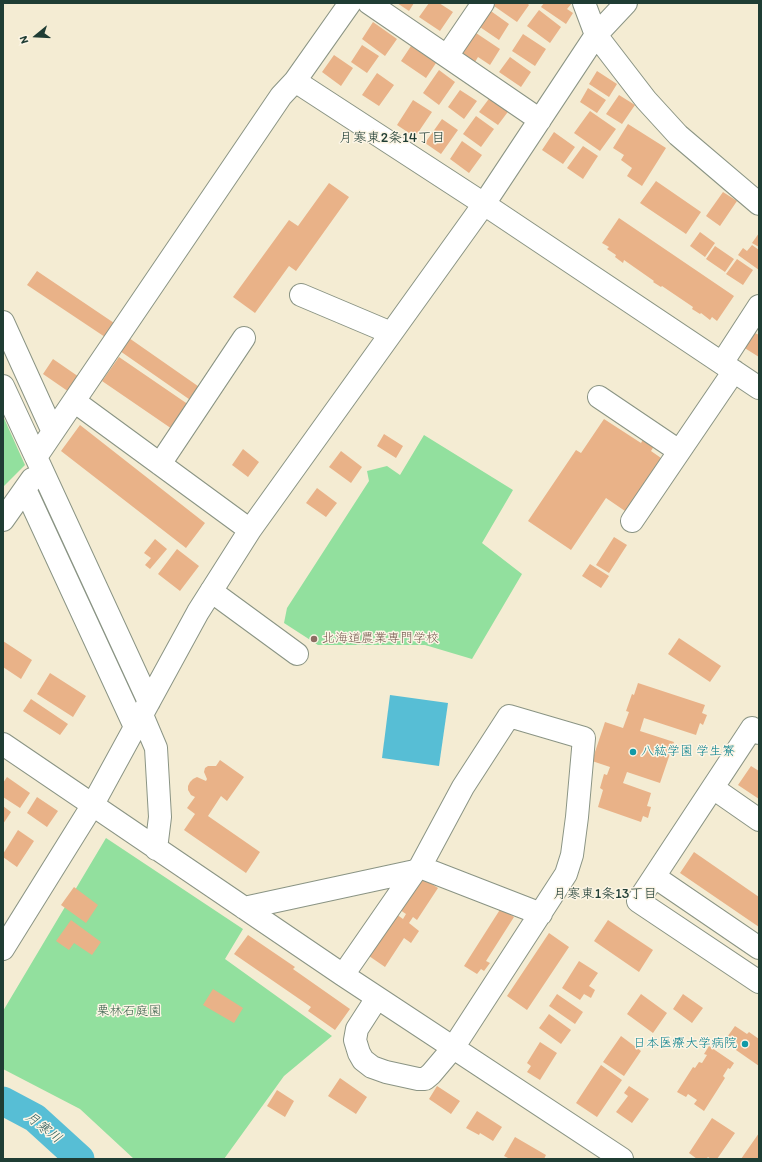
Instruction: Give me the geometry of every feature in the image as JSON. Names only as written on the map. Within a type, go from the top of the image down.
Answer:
[{"type":"street","points":[[3,520],[25,489],[53,432],[281,96],[295,81],[350,3]]},
{"type":"street","points":[[369,3],[540,120]]},
{"type":"street","points":[[447,56],[482,3]]},
{"type":"street","points":[[584,3],[596,35],[646,100],[678,135],[759,204]]},
{"type":"street","points":[[3,949],[92,806],[198,612],[250,530],[484,204],[596,35],[626,3]]},
{"type":"street","points":[[295,81],[484,204],[759,388]]},
{"type":"street","points":[[301,295],[391,333]]},
{"type":"street","points":[[632,521],[679,452],[728,367],[759,306]]},
{"type":"street","points":[[3,322],[53,432]]},
{"type":"street","points":[[160,464],[244,338]]},
{"type":"street","points":[[3,386],[38,462],[156,748],[160,818],[156,849]]},
{"type":"street","points":[[599,397],[679,452]]},
{"type":"street","points":[[74,401],[250,530]]},
{"type":"street","points":[[25,489],[142,715]]},
{"type":"street","points":[[211,591],[298,654]]},
{"type":"street","points":[[343,976],[417,869],[463,787],[509,716],[584,738],[572,855],[566,874],[453,1048],[425,1079],[418,1079],[386,1072],[372,1067],[363,1060],[355,1040],[357,1029],[377,998]]},
{"type":"street","points":[[759,733],[752,728],[638,901],[759,982]]},
{"type":"street","points":[[5,750],[92,806],[343,976],[622,1159]]},
{"type":"street","points":[[713,788],[759,820]]},
{"type":"street","points":[[244,908],[417,869],[541,914]]},
{"type":"street","points":[[654,877],[759,948]]},
{"type":"green space","points":[[3,416],[25,465],[3,487]]},
{"type":"green space","points":[[424,435],[513,490],[482,543],[522,574],[472,659],[425,645],[318,645],[284,623],[287,608],[369,481],[367,471],[387,466],[400,475]]},
{"type":"green space","name":"栗林石庭園","points":[[106,838],[243,929],[225,959],[332,1036],[284,1076],[224,1159],[134,1159],[80,1109],[3,1069],[3,1011]]},
{"type":"water","points":[[390,695],[448,703],[439,766],[382,758]]},
{"type":"building","points":[[397,3],[414,3],[409,11]]},
{"type":"building","points":[[429,3],[439,3],[453,12],[440,31],[419,17]]},
{"type":"building","points":[[496,3],[527,3],[529,5],[517,22],[494,6]]},
{"type":"building","points":[[544,3],[572,3],[567,9],[573,13],[566,24],[541,7]]},
{"type":"building","points":[[488,9],[509,24],[499,40],[477,25]]},
{"type":"building","points":[[539,10],[561,27],[550,43],[527,26]]},
{"type":"building","points":[[373,22],[397,39],[385,56],[362,39]]},
{"type":"building","points":[[473,31],[500,49],[490,65],[478,57],[475,62],[460,52]]},
{"type":"building","points":[[523,34],[546,49],[535,66],[512,51]]},
{"type":"building","points":[[362,45],[379,56],[367,73],[351,62]]},
{"type":"building","points":[[411,46],[436,63],[426,78],[401,61]]},
{"type":"building","points":[[334,55],[353,68],[341,86],[322,72]]},
{"type":"building","points":[[510,57],[531,72],[521,87],[499,72]]},
{"type":"building","points":[[439,70],[455,82],[439,105],[423,93]]},
{"type":"building","points":[[597,71],[617,84],[609,97],[589,84]]},
{"type":"building","points":[[377,73],[394,85],[379,106],[362,95]]},
{"type":"building","points":[[588,88],[606,100],[597,113],[580,102]]},
{"type":"building","points":[[460,90],[477,101],[464,119],[448,107]]},
{"type":"building","points":[[619,95],[635,105],[622,124],[606,114]]},
{"type":"building","points":[[491,96],[510,109],[498,125],[479,112]]},
{"type":"building","points":[[413,100],[432,112],[415,137],[397,125]]},
{"type":"building","points":[[590,111],[616,129],[600,151],[574,133]]},
{"type":"building","points":[[476,116],[494,129],[481,147],[463,134]]},
{"type":"building","points":[[442,119],[458,130],[441,154],[425,143]]},
{"type":"building","points":[[628,124],[666,148],[642,186],[627,176],[632,168],[621,160],[624,155],[613,148]]},
{"type":"building","points":[[554,132],[575,147],[563,164],[542,150]]},
{"type":"building","points":[[462,141],[482,155],[469,173],[450,159]]},
{"type":"building","points":[[583,146],[598,156],[583,179],[567,168]]},
{"type":"building","points":[[656,181],[701,212],[686,234],[640,203]]},
{"type":"building","points":[[329,183],[349,197],[296,271],[289,266],[255,313],[233,297],[289,220],[298,226]]},
{"type":"building","points":[[723,192],[737,201],[720,226],[706,216]]},
{"type":"building","points":[[619,218],[734,296],[717,321],[712,317],[710,320],[701,313],[700,314],[692,309],[693,307],[662,286],[661,287],[653,282],[654,281],[624,260],[623,263],[615,257],[616,255],[607,249],[609,247],[602,243]]},
{"type":"building","points":[[700,232],[715,243],[705,257],[690,246]]},
{"type":"building","points":[[759,233],[759,247],[752,243]]},
{"type":"building","points":[[752,245],[759,250],[759,270],[738,255],[743,248],[747,251]]},
{"type":"building","points":[[715,246],[734,259],[725,272],[706,259]]},
{"type":"building","points":[[737,259],[753,270],[743,285],[726,274]]},
{"type":"building","points":[[37,271],[117,325],[108,339],[27,285]]},
{"type":"building","points":[[753,332],[759,335],[759,357],[743,347]]},
{"type":"building","points":[[129,338],[205,391],[196,404],[120,351]]},
{"type":"building","points":[[119,357],[192,407],[175,431],[102,381]]},
{"type":"building","points":[[53,359],[82,379],[72,394],[43,374]]},
{"type":"building","points":[[604,419],[641,443],[646,434],[657,441],[651,451],[661,458],[625,511],[606,498],[571,550],[528,521],[576,450],[581,453]]},
{"type":"building","points":[[80,425],[205,523],[186,548],[61,451]]},
{"type":"building","points":[[384,434],[403,446],[396,458],[377,446]]},
{"type":"building","points":[[243,449],[259,462],[248,477],[232,465]]},
{"type":"building","points":[[341,451],[362,467],[351,483],[329,467]]},
{"type":"building","points":[[317,488],[337,503],[326,517],[306,503]]},
{"type":"building","points":[[614,537],[627,545],[609,573],[596,565]]},
{"type":"building","points":[[155,539],[167,549],[150,569],[145,565],[151,558],[144,553]]},
{"type":"building","points":[[177,549],[199,566],[180,591],[158,574]]},
{"type":"building","points":[[590,564],[609,576],[601,588],[582,576]]},
{"type":"building","points":[[679,638],[721,666],[710,682],[668,654]]},
{"type":"building","points":[[3,641],[32,660],[21,679],[3,667]]},
{"type":"building","points":[[50,673],[86,696],[73,717],[37,694]]},
{"type":"building","name":"八紘学園 学生寮","points":[[638,683],[705,705],[702,713],[707,715],[703,725],[700,723],[696,735],[644,718],[640,731],[674,742],[660,783],[627,772],[623,783],[651,793],[647,806],[651,807],[648,818],[643,816],[641,822],[598,807],[603,790],[600,788],[604,774],[607,775],[610,767],[592,761],[605,722],[623,728],[629,712],[626,711]]},
{"type":"building","points":[[31,699],[68,724],[60,735],[23,711]]},
{"type":"building","points":[[220,760],[244,777],[227,801],[221,796],[208,816],[260,852],[246,873],[184,830],[195,814],[187,808],[195,797],[191,795],[188,790],[190,782],[197,777],[206,781],[207,779],[204,772],[205,768],[208,766],[216,766]]},
{"type":"building","points":[[751,766],[759,771],[759,799],[738,785]]},
{"type":"building","points":[[7,777],[30,793],[20,808],[3,797],[3,783]]},
{"type":"building","points":[[37,797],[58,811],[47,827],[27,813]]},
{"type":"building","points":[[3,806],[11,812],[3,824]]},
{"type":"building","points":[[18,830],[34,841],[17,867],[3,857],[3,854]]},
{"type":"building","points":[[694,852],[759,897],[759,927],[680,873]]},
{"type":"building","points":[[421,877],[438,888],[417,920],[413,917],[409,923],[419,931],[411,943],[404,938],[385,967],[369,956],[396,914],[403,919],[406,914],[400,910]]},
{"type":"building","points":[[74,887],[98,905],[86,923],[61,905]]},
{"type":"building","points":[[501,908],[514,917],[486,961],[490,963],[484,971],[481,969],[477,974],[464,966]]},
{"type":"building","points":[[71,920],[101,942],[92,955],[74,943],[69,950],[56,941]]},
{"type":"building","points":[[608,920],[653,950],[639,972],[594,941]]},
{"type":"building","points":[[549,933],[569,947],[527,1010],[507,996]]},
{"type":"building","points":[[248,935],[295,967],[293,969],[350,1009],[335,1030],[308,1011],[311,1007],[234,954]]},
{"type":"building","points":[[579,961],[598,973],[589,986],[595,990],[591,998],[584,994],[580,1000],[562,988]]},
{"type":"building","points":[[213,989],[243,1008],[234,1023],[203,1005]]},
{"type":"building","points":[[557,994],[583,1012],[575,1024],[549,1006]]},
{"type":"building","points":[[641,994],[667,1013],[653,1033],[627,1014]]},
{"type":"building","points":[[683,994],[703,1008],[692,1023],[673,1009]]},
{"type":"building","points":[[549,1014],[571,1030],[561,1044],[539,1028]]},
{"type":"building","name":"日本医療大学病院","points":[[735,1026],[747,1034],[749,1032],[759,1039],[759,1066],[736,1050],[737,1048],[725,1040]]},
{"type":"building","points":[[621,1036],[641,1051],[624,1076],[603,1062]]},
{"type":"building","points":[[540,1042],[557,1053],[540,1080],[527,1072],[531,1066],[527,1063]]},
{"type":"building","points":[[709,1046],[734,1063],[730,1069],[728,1068],[723,1076],[725,1078],[704,1111],[694,1104],[697,1100],[688,1094],[686,1097],[677,1092],[693,1067],[695,1068],[699,1062],[702,1063],[707,1055],[704,1054]]},
{"type":"building","points":[[601,1065],[622,1080],[597,1117],[576,1103]]},
{"type":"building","points":[[340,1078],[367,1097],[356,1114],[328,1096]]},
{"type":"building","points":[[437,1086],[460,1101],[451,1114],[429,1099]]},
{"type":"building","points":[[629,1086],[649,1099],[632,1123],[616,1112],[628,1096],[624,1093]]},
{"type":"building","points":[[277,1090],[294,1101],[285,1117],[267,1106]]},
{"type":"building","points":[[477,1111],[502,1127],[493,1141],[480,1133],[479,1135],[466,1128]]},
{"type":"building","points":[[712,1118],[735,1133],[717,1159],[711,1159],[708,1157],[706,1159],[697,1159],[689,1153]]},
{"type":"building","points":[[759,1133],[759,1159],[741,1159]]},
{"type":"building","points":[[515,1137],[546,1155],[544,1159],[510,1159],[504,1156]]},
{"type":"waterway","name":"月寒川","points":[[3,1101],[35,1118],[80,1159]]},
{"type":"place","name":"北海道農業専門学校","points":[[314,639]]},
{"type":"place","name":"八紘学園 学生寮","points":[[633,752]]},
{"type":"place","name":"日本医療大学病院","points":[[745,1044]]},
{"type":"district","name":"月寒東2条14丁目","points":[[392,138]]},
{"type":"district","name":"月寒東1条13丁目","points":[[605,894]]}]
